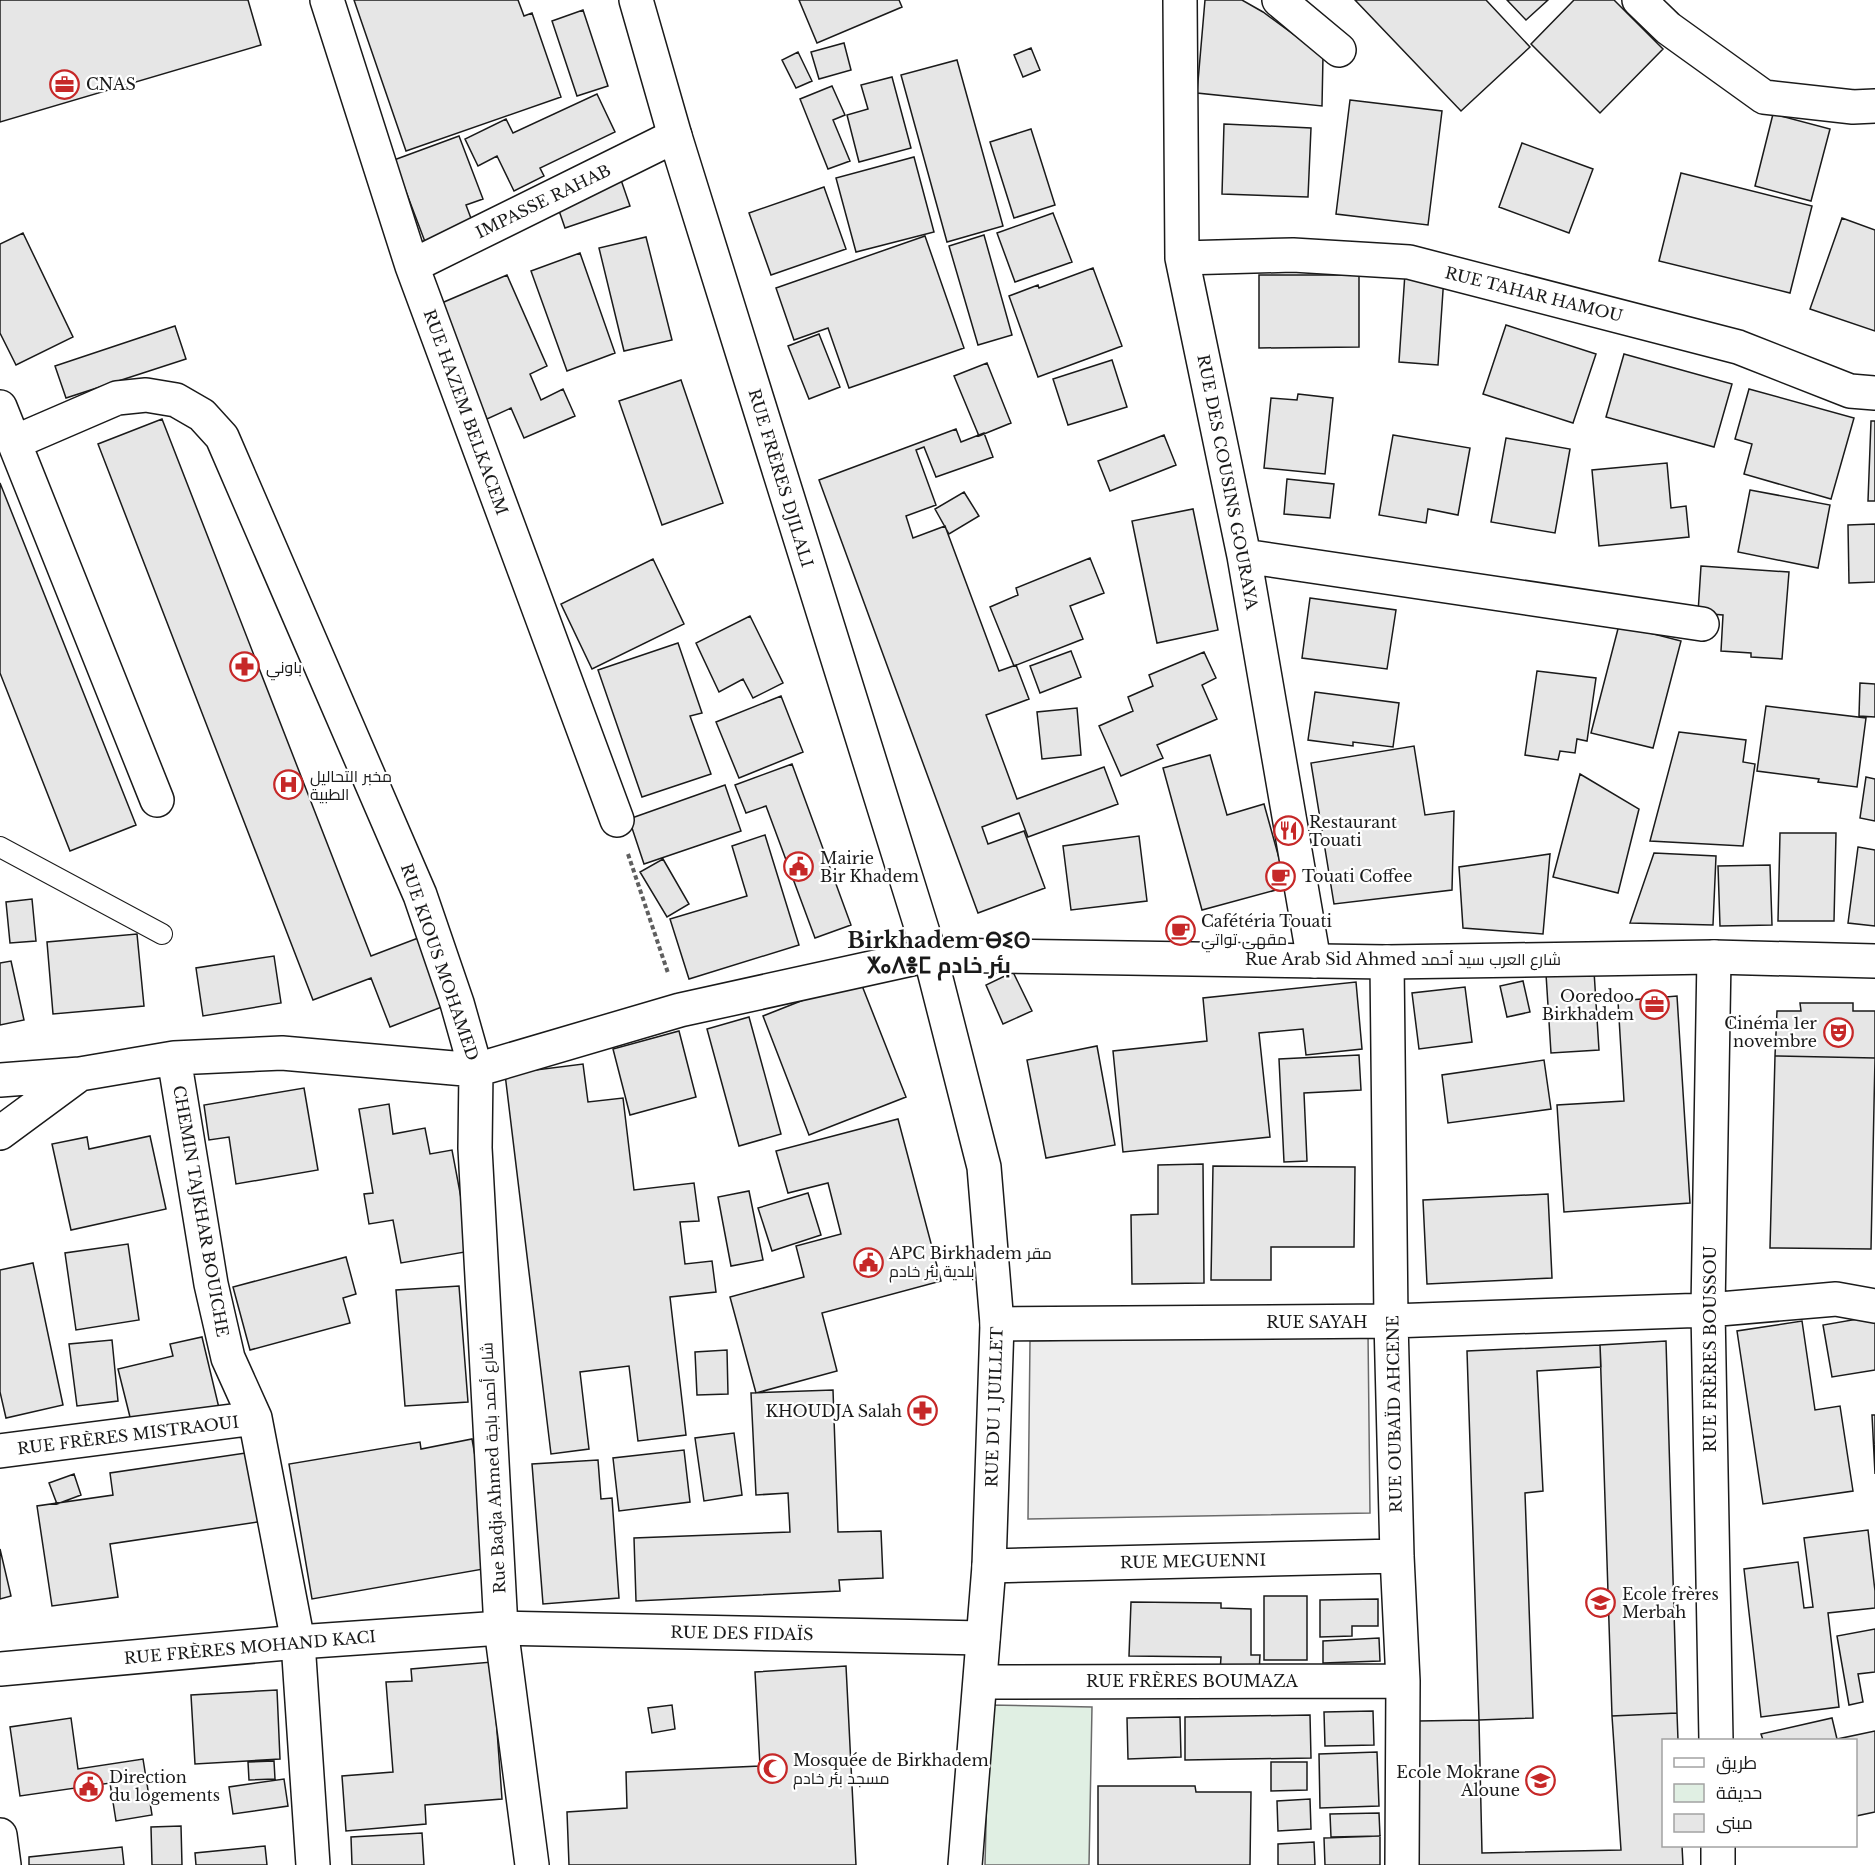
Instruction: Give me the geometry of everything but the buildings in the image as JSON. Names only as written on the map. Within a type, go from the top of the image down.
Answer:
[{"type":"street","name":"RUE HAZEM BELKACEM","points":[[327,0],[412,266],[616,820]]},
{"type":"street","name":"RUE FRÈRES DJILALI","points":[[636,0],[675,136],[930,955]]},
{"type":"street","name":"RUE DES COUSINS GOURAYA","points":[[1180,0],[1182,258],[1244,556],[1314,961]]},
{"type":"street","points":[[1279,0],[1339,50]]},
{"type":"street","points":[[1639,0],[1668,28],[1764,97],[1853,107],[1875,106]]},
{"type":"street","name":"IMPASSE RAHAB","points":[[412,266],[675,136]]},
{"type":"street","name":"RUE TAHAR HAMOU","points":[[1182,258],[1293,255],[1409,262],[1738,347],[1850,391],[1875,393]]},
{"type":"street","name":"RUE KIOUS MOHAMED","points":[[15,442],[117,398],[146,395],[176,400],[201,415],[222,437],[420,895],[457,1003],[476,1070],[680,1010],[930,955]]},
{"type":"street","points":[[0,406],[158,800]]},
{"type":"street","points":[[1244,556],[1702,624]]},
{"type":"street","name":"Rue Arab Sid Ahmed شارع العرب سيد أحمد","points":[[930,955],[1387,962],[1714,957],[1875,961]]},
{"type":"street","name":"RUE DU 1 JUILLET","points":[[930,955],[984,1167],[997,1324],[989,1566],[965,1865]]},
{"type":"street","name":"RUE FRÈRES BOUSSOU","points":[[1714,957],[1708,1310],[1716,1739]]},
{"type":"street","name":"RUE OUBAÏD AHCENE","points":[[1387,962],[1397,1556],[1403,1681],[1401,1865]]},
{"type":"street","points":[[0,1080],[80,1074],[174,1058],[282,1053],[476,1070]]},
{"type":"street","name":"CHEMIN TAJKHAR BOUICHE","points":[[174,1058],[213,1294],[228,1358],[255,1418],[298,1642],[313,1865]]},
{"type":"street","name":"Rue Badja Ahmed شارع أحمد باجة","points":[[476,1070],[476,1148],[501,1628],[532,1865]]},
{"type":"street","points":[[0,1133],[80,1074]]},
{"type":"street","name":"RUE SAYAH","points":[[997,1324],[1392,1321],[1708,1310],[1836,1299],[1875,1306]]},
{"type":"street","name":"RUE FRÈRES MISTRAOUI","points":[[0,1451],[255,1418]]},
{"type":"street","name":"RUE MEGUENNI","points":[[989,1566],[1397,1556]]},
{"type":"street","name":"RUE DES FIDAÏS","points":[[501,1628],[983,1638]]},
{"type":"street","name":"RUE FRÈRES MOHAND KACI","points":[[0,1669],[298,1642],[501,1628]]},
{"type":"street","name":"RUE FRÈRES BOUMAZA","points":[[981,1682],[1403,1681]]},
{"type":"street","points":[[0,1835],[4,1865]]},
{"type":"street","points":[[1718,1847],[1718,1865]]},
{"type":"lane","points":[[0,847],[162,934]]},
{"type":"path","points":[[616,820],[680,1010]]},
{"type":"green space","points":[[989,1705],[1092,1707],[1089,1865],[985,1865]]},
{"type":"shaded area","points":[[1368,1333],[1370,1513],[1028,1519],[1030,1341]]},
{"type":"place","name":"CNAS","points":[[65,84]]},
{"type":"place","name":"باوني","points":[[245,667]]},
{"type":"place","name":"مخبر التحاليل الطبية","points":[[289,785]]},
{"type":"place","name":"Restaurant Touati","points":[[1288,831]]},
{"type":"place","name":"Mairie Bir Khadem","points":[[799,867]]},
{"type":"place","name":"Touati Coffee","points":[[1281,876]]},
{"type":"place","name":"Cafétéria Touati مقهى تواتي","points":[[1180,930]]},
{"type":"place","name":"Ooredoo Birkhadem","points":[[1655,1005]]},
{"type":"place","name":"Cinéma 1er novembre","points":[[1838,1032]]},
{"type":"place","name":"APC Birkhadem مقر بلدية بئر خادم","points":[[868,1262]]},
{"type":"place","name":"KHOUDJA Salah","points":[[923,1411]]},
{"type":"place","name":"Ecole frères Merbah","points":[[1601,1603]]},
{"type":"place","name":"Mosquée de Birkhadem مسجد بئر خادم","points":[[772,1769]]},
{"type":"place","name":"Ecole Mokrane Aloune","points":[[1541,1781]]},
{"type":"place","name":"Direction du logements","points":[[88,1786]]},
{"type":"district","name":"Birkhadem ⴱⵉⵔ ⵅⴰⴷⴻⵎ بئر خادم","points":[[939,952]]}]
